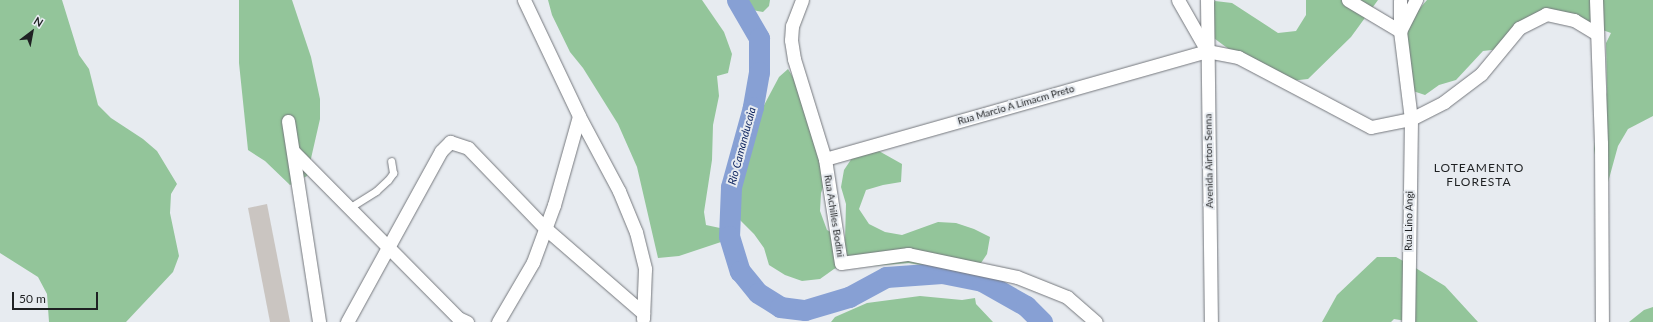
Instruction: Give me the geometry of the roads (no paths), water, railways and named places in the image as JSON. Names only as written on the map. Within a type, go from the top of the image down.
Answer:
[{"type":"street","points":[[524,0],[579,116],[619,191],[636,232],[645,269],[643,318]]},
{"type":"street","name":"Rua Achilles Bodini","points":[[802,0],[792,26],[791,40],[794,59],[825,159],[841,263],[908,254],[1017,277],[1067,297],[1096,322]]},
{"type":"street","points":[[1178,0],[1207,51],[1238,57],[1371,127],[1411,120],[1444,102],[1482,74],[1519,28],[1546,14],[1574,20],[1597,34]]},
{"type":"street","name":"Avenida Airton Senna","points":[[1207,0],[1211,322]]},
{"type":"street","points":[[1348,0],[1400,31],[1416,0]]},
{"type":"street","name":"Rua Lino Angi","points":[[1400,0],[1400,31],[1411,120],[1408,322]]},
{"type":"street","points":[[1596,0],[1601,143],[1602,322]]},
{"type":"street","name":"Rua Marcio A Limacm Preto","points":[[825,159],[1207,51]]},
{"type":"street","points":[[498,322],[533,262],[554,205],[579,116]]},
{"type":"street","points":[[288,121],[319,322]]},
{"type":"street","points":[[347,322],[441,151],[450,142],[468,148],[545,228],[643,318]]},
{"type":"street","points":[[293,151],[458,318],[467,322]]},
{"type":"lane","points":[[349,208],[376,191],[388,180],[393,173],[391,161]]},
{"type":"waterway","name":"Rio Camanducaia","points":[[737,0],[759,38],[759,72],[753,107],[731,187],[729,236],[740,271],[758,293],[780,307],[805,310],[849,297],[886,277],[942,273],[982,281],[1026,306],[1042,322]]},
{"type":"district","name":"LOTEAMENTO FLORESTA","points":[[1479,175]]}]
